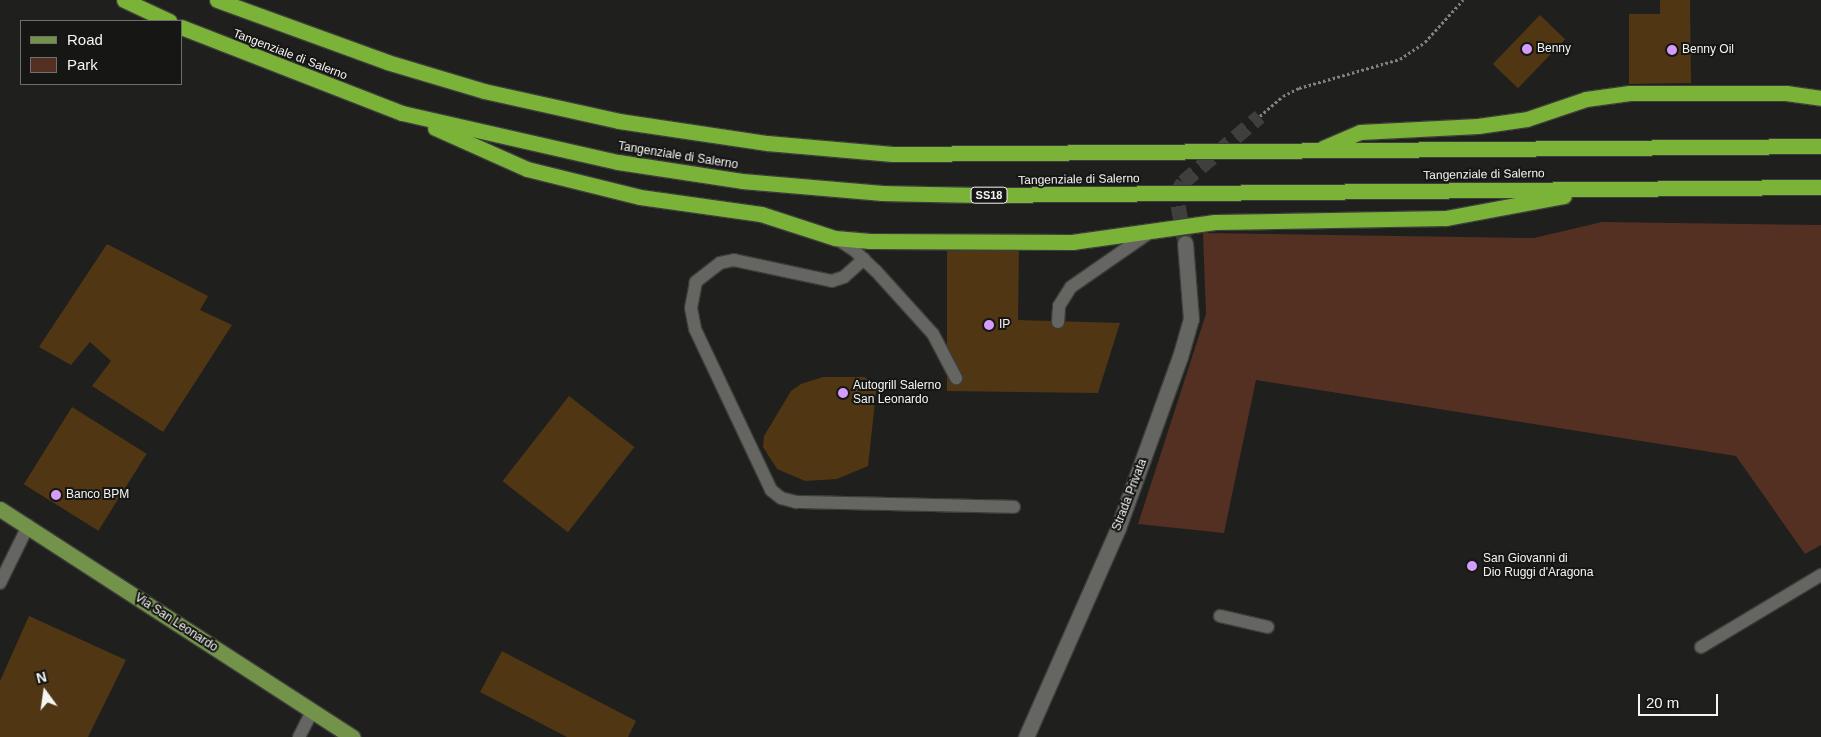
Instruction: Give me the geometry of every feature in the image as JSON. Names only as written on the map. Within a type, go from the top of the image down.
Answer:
[{"type":"highway","points":[[124,0],[167,20]]},
{"type":"highway","name":"Tangenziale di Salerno","points":[[217,0],[387,62],[484,91],[619,121],[730,138],[893,154],[1821,146]]},
{"type":"highway","name":"Tangenziale di Salerno","points":[[182,27],[402,113],[618,162],[742,181],[882,193],[981,196],[1821,187]]},
{"type":"highway","points":[[1316,151],[1360,132],[1478,126],[1527,119],[1586,98],[1630,93],[1786,93],[1821,98]]},
{"type":"highway","points":[[402,113],[527,169],[640,197],[761,214],[835,238],[910,242],[1072,242],[1215,222],[1446,218],[1604,189]]},
{"type":"main road","name":"Via San Leonardo","points":[[0,509],[352,737]]},
{"type":"street","name":"Strada Privata","points":[[1026,737],[1118,528],[1180,357],[1191,319],[1185,243]]},
{"type":"lane","points":[[1058,322],[1059,306],[1071,287],[1150,232]]},
{"type":"lane","points":[[835,238],[864,259],[933,334],[956,378]]},
{"type":"lane","points":[[864,259],[844,277],[832,281],[734,260],[720,263],[696,282],[691,308],[695,329],[771,490],[781,498],[796,502],[1014,507]]},
{"type":"lane","points":[[0,583],[28,526]]},
{"type":"lane","points":[[1701,647],[1821,576]]},
{"type":"lane","points":[[1220,616],[1268,627]]},
{"type":"lane","points":[[299,737],[312,711]]},
{"type":"path","points":[[1260,116],[1282,96],[1299,88],[1400,58],[1425,42],[1464,0]]},
{"type":"green space","points":[[1602,222],[1821,225],[1821,545],[1805,554],[1736,456],[1256,380],[1224,533],[1138,524],[1206,314],[1203,233],[1534,238]]},
{"type":"building","points":[[1660,0],[1690,0],[1691,83],[1629,84],[1629,14],[1660,14]]},
{"type":"building","name":"Benny","points":[[1540,15],[1565,39],[1518,88],[1493,64]]},
{"type":"building","points":[[107,244],[208,296],[200,310],[232,325],[163,432],[92,386],[111,361],[90,342],[71,365],[39,347]]},
{"type":"building","points":[[1019,250],[1018,320],[1120,323],[1098,393],[947,391],[947,251]]},
{"type":"building","points":[[823,377],[864,377],[877,384],[868,466],[837,479],[805,481],[777,469],[763,447],[764,436],[791,391],[801,384]]},
{"type":"building","points":[[569,396],[634,447],[568,532],[503,481]]},
{"type":"building","points":[[72,407],[147,454],[98,531],[24,484]]},
{"type":"building","points":[[29,616],[126,660],[88,737],[0,737],[0,681]]},
{"type":"building","points":[[502,651],[636,721],[628,737],[567,737],[480,692]]},
{"type":"tunnel","points":[[1185,243],[1176,194],[1183,182],[1260,116]]},
{"type":"place","name":"Benny","points":[[1527,49]]},
{"type":"place","name":"Benny Oil","points":[[1672,50]]},
{"type":"place","name":"IP","points":[[989,325]]},
{"type":"place","name":"Autogrill Salerno San Leonardo","points":[[843,393]]},
{"type":"place","name":"Banco BPM","points":[[56,495]]},
{"type":"place","name":"San Giovanni di Dio Ruggi d'Aragona","points":[[1472,566]]}]
